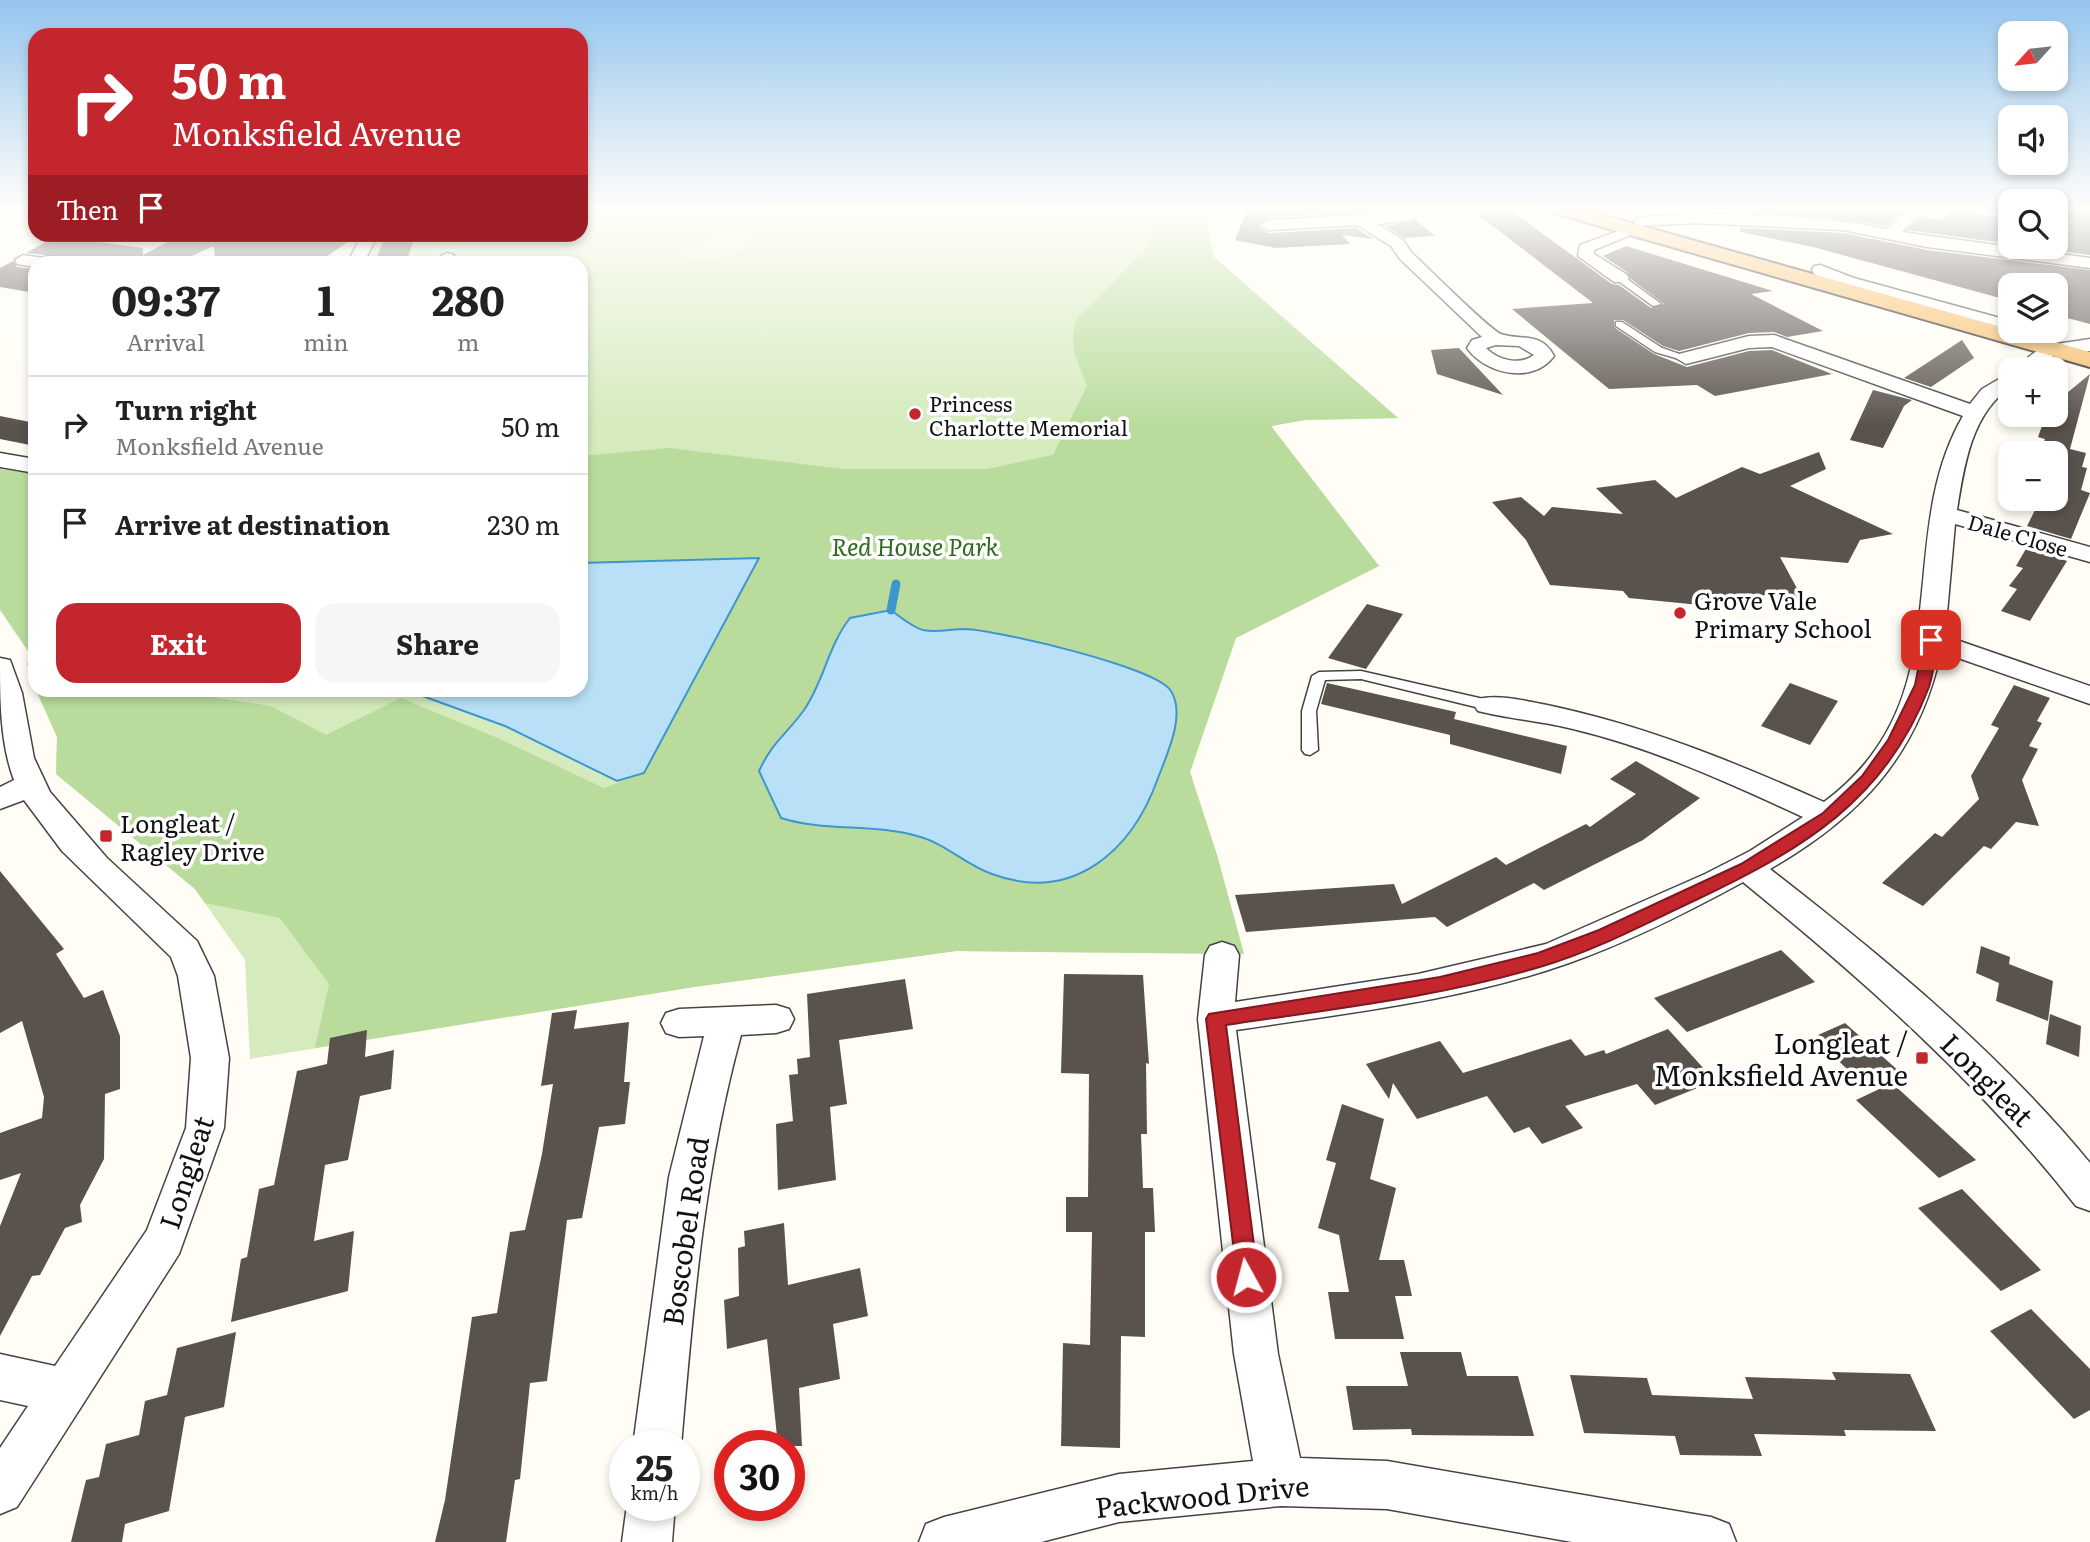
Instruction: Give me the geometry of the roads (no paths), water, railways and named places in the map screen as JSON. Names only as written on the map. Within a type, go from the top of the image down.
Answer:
[{"type":"highway","points":[[1840,282],[1998,326]]},
{"type":"highway","points":[[1864,282],[1998,318]]},
{"type":"highway","points":[[2068,342],[2090,344]]},
{"type":"highway","points":[[2053,343],[2090,360]]},
{"type":"street","points":[[1434,282],[1495,339]]},
{"type":"street","points":[[1848,282],[1998,323]]},
{"type":"street","points":[[1686,358],[1749,342],[1774,341],[1977,414]]},
{"type":"street","points":[[2034,357],[2045,343]]},
{"type":"street","points":[[1216,1019],[1440,985],[1541,960],[1606,934],[1747,868],[1829,817],[1868,780],[1895,740],[1922,685],[1931,640],[1956,452],[1984,398],[1998,388]]},
{"type":"street","points":[[0,460],[28,465]]},
{"type":"street","name":"Dale Close","points":[[1947,514],[2090,555]]},
{"type":"street","points":[[1931,640],[2090,695]]},
{"type":"street","name":"Longleat","points":[[0,667],[12,699],[17,750],[15,791],[54,821],[185,950],[196,975],[210,1058],[205,1128],[164,1240],[0,1490]]},
{"type":"street","points":[[1488,705],[1613,731],[1683,753],[1829,817]]},
{"type":"street","name":"Longleat","points":[[1747,868],[1867,964],[1955,1045],[2055,1147],[2090,1194]]},
{"type":"street","points":[[1222,955],[1216,1019],[1256,1354],[1281,1482]]},
{"type":"street","points":[[679,1023],[776,1019]]},
{"type":"street","name":"Boscobel Road","points":[[659,1430],[676,1272],[706,1084],[727,1020]]},
{"type":"street","points":[[0,1377],[65,1391]]},
{"type":"street","name":"Packwood Drive","points":[[944,1542],[1119,1498],[1281,1482],[1387,1485],[1710,1542]]},
{"type":"street","points":[[647,1542],[649,1521]]},
{"type":"lane","points":[[1625,282],[1656,304]]},
{"type":"lane","points":[[1619,324],[1655,348],[1672,356],[1686,358]]},
{"type":"lane","points":[[1310,750],[1309,711],[1319,676],[1361,675],[1488,705]]},
{"type":"water","points":[[759,558],[644,773],[617,781],[505,726],[425,697],[588,697],[588,563]]},
{"type":"water","points":[[891,610],[923,630],[982,631],[1074,651],[1137,671],[1159,681],[1171,691],[1177,711],[1176,723],[1170,746],[1147,804],[1132,828],[1096,865],[1073,876],[1048,882],[1021,881],[982,870],[937,844],[917,836],[883,830],[814,825],[781,818],[759,771],[764,761],[811,699],[836,640],[850,618]]},
{"type":"waterway","points":[[891,610],[896,584]]},
{"type":"place","name":"Princess Charlotte Memorial","points":[[915,414]]},
{"type":"place","name":"Grove Vale Primary School","points":[[1680,613]]},
{"type":"place","name":"Longleat / Ragley Drive","points":[[106,836]]},
{"type":"place","name":"Longleat / Monksfield Avenue","points":[[1922,1058]]},
{"type":"park label","name":"Red House Park","points":[[915,545]]}]
